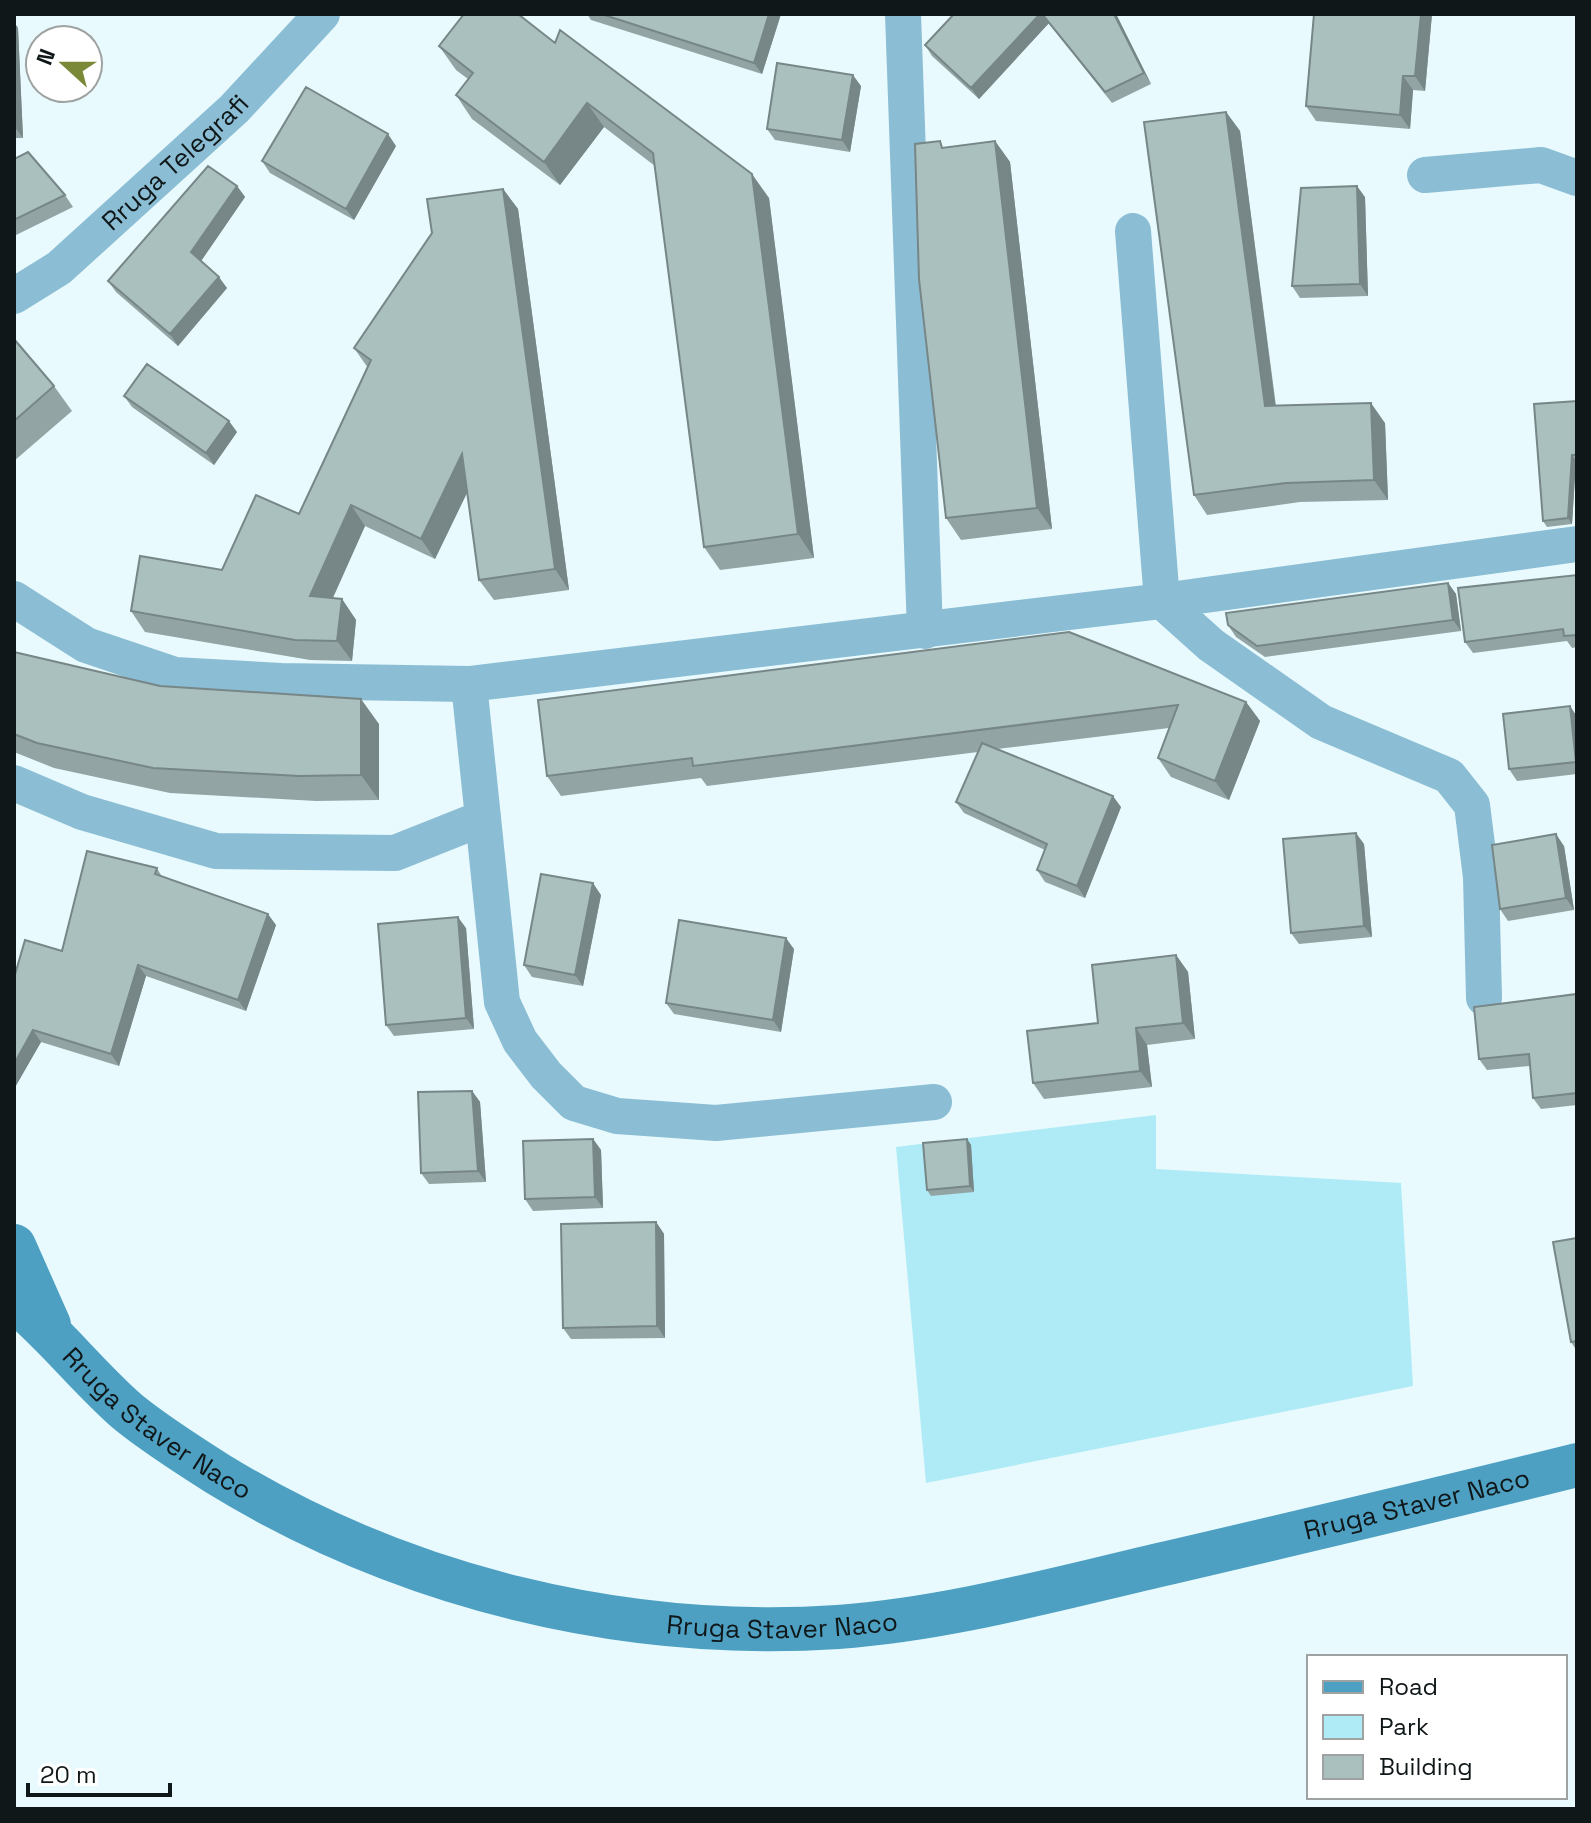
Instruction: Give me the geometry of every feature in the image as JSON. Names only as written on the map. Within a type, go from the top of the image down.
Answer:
[{"type":"main road","name":"Rruga Staver Naco","points":[[14,1246],[52,1331]]},
{"type":"main road","name":"Rruga Staver Naco","points":[[14,1300],[52,1331],[128,1412],[218,1474],[313,1526],[429,1573],[542,1605],[618,1619],[723,1628],[838,1627],[946,1613],[1359,1519],[1577,1465]]},
{"type":"street","name":"Rruga Telegrafi","points":[[14,296],[59,268],[234,109],[322,14]]},
{"type":"street","points":[[903,14],[925,631]]},
{"type":"street","points":[[1425,175],[1541,165],[1577,178]]},
{"type":"street","points":[[1133,231],[1162,601],[1211,645],[1321,722],[1449,776],[1472,805],[1481,877],[1484,998]]},
{"type":"street","points":[[14,599],[86,645],[175,675],[281,681],[469,684],[925,631],[1577,544]]},
{"type":"street","points":[[469,684],[502,1002],[520,1041],[546,1075],[574,1103],[617,1116],[716,1123],[934,1102]]},
{"type":"street","points":[[14,783],[82,812],[216,851],[395,853],[483,818]]},
{"type":"green space","points":[[1156,1115],[1156,1169],[1401,1183],[1413,1386],[926,1483],[896,1147]]},
{"type":"building","points":[[464,14],[518,14],[555,43],[560,30],[752,174],[798,534],[704,547],[653,153],[587,103],[544,162],[456,95],[473,73],[439,46]]},
{"type":"building","points":[[601,14],[769,14],[754,63]]},
{"type":"building","points":[[954,14],[1040,14],[971,88],[925,45]]},
{"type":"building","points":[[1042,14],[1114,14],[1144,73],[1105,92]]},
{"type":"building","points":[[1314,14],[1421,14],[1415,76],[1403,76],[1400,115],[1306,106]]},
{"type":"building","points":[[777,63],[853,75],[842,140],[767,129]]},
{"type":"building","points":[[306,87],[388,134],[346,209],[262,161]]},
{"type":"building","points":[[1226,112],[1265,406],[1371,403],[1374,480],[1286,483],[1194,495],[1144,122]]},
{"type":"building","points":[[940,141],[942,148],[995,141],[1037,508],[946,518],[919,279],[915,144]]},
{"type":"building","points":[[28,152],[65,195],[14,220],[14,159]]},
{"type":"building","points":[[208,166],[237,186],[191,252],[219,277],[170,334],[108,281]]},
{"type":"building","points":[[1357,186],[1360,284],[1292,286],[1301,188]]},
{"type":"building","points":[[503,189],[555,569],[479,580],[462,454],[421,539],[351,505],[310,596],[342,599],[337,641],[295,640],[131,611],[140,556],[222,570],[256,495],[299,514],[371,360],[354,348],[432,233],[427,199]]},
{"type":"building","points":[[14,339],[54,386],[14,421]]},
{"type":"building","points":[[147,364],[229,421],[206,453],[124,396]]},
{"type":"building","points":[[1577,401],[1577,455],[1572,455],[1568,518],[1543,521],[1534,404]]},
{"type":"building","points":[[1577,575],[1577,635],[1564,636],[1563,629],[1465,642],[1458,588]]},
{"type":"building","points":[[1448,583],[1453,620],[1257,646],[1228,625],[1226,613]]},
{"type":"building","points":[[1069,632],[1246,702],[1215,781],[1158,758],[1178,705],[693,766],[692,758],[547,776],[538,700]]},
{"type":"building","points":[[14,652],[160,686],[361,699],[361,775],[299,776],[153,768],[37,743],[14,734]]},
{"type":"building","points":[[1570,706],[1576,762],[1509,769],[1503,714]]},
{"type":"building","points":[[982,743],[1113,796],[1077,886],[1037,870],[1047,844],[956,802]]},
{"type":"building","points":[[1356,833],[1364,926],[1291,933],[1283,839]]},
{"type":"building","points":[[1556,834],[1566,898],[1500,909],[1492,845]]},
{"type":"building","points":[[87,851],[157,868],[155,874],[268,914],[238,1000],[138,965],[111,1054],[33,1030],[14,1064],[14,978],[25,940],[62,951]]},
{"type":"building","points":[[541,874],[593,883],[575,975],[524,965]]},
{"type":"building","points":[[458,917],[466,1018],[386,1025],[378,924]]},
{"type":"building","points":[[679,920],[786,938],[773,1020],[666,1003]]},
{"type":"building","points":[[1176,955],[1183,1023],[1136,1028],[1140,1071],[1033,1083],[1027,1031],[1098,1023],[1092,965]]},
{"type":"building","points":[[1577,994],[1577,1093],[1533,1098],[1529,1054],[1479,1059],[1474,1007]]},
{"type":"building","points":[[472,1091],[478,1171],[421,1173],[418,1092]]},
{"type":"building","points":[[593,1139],[595,1197],[525,1199],[523,1141]]},
{"type":"building","points":[[967,1139],[970,1186],[927,1190],[923,1143]]},
{"type":"building","points":[[656,1222],[657,1326],[563,1328],[561,1224]]},
{"type":"building","points":[[1577,1238],[1577,1341],[1571,1342],[1553,1242]]}]
